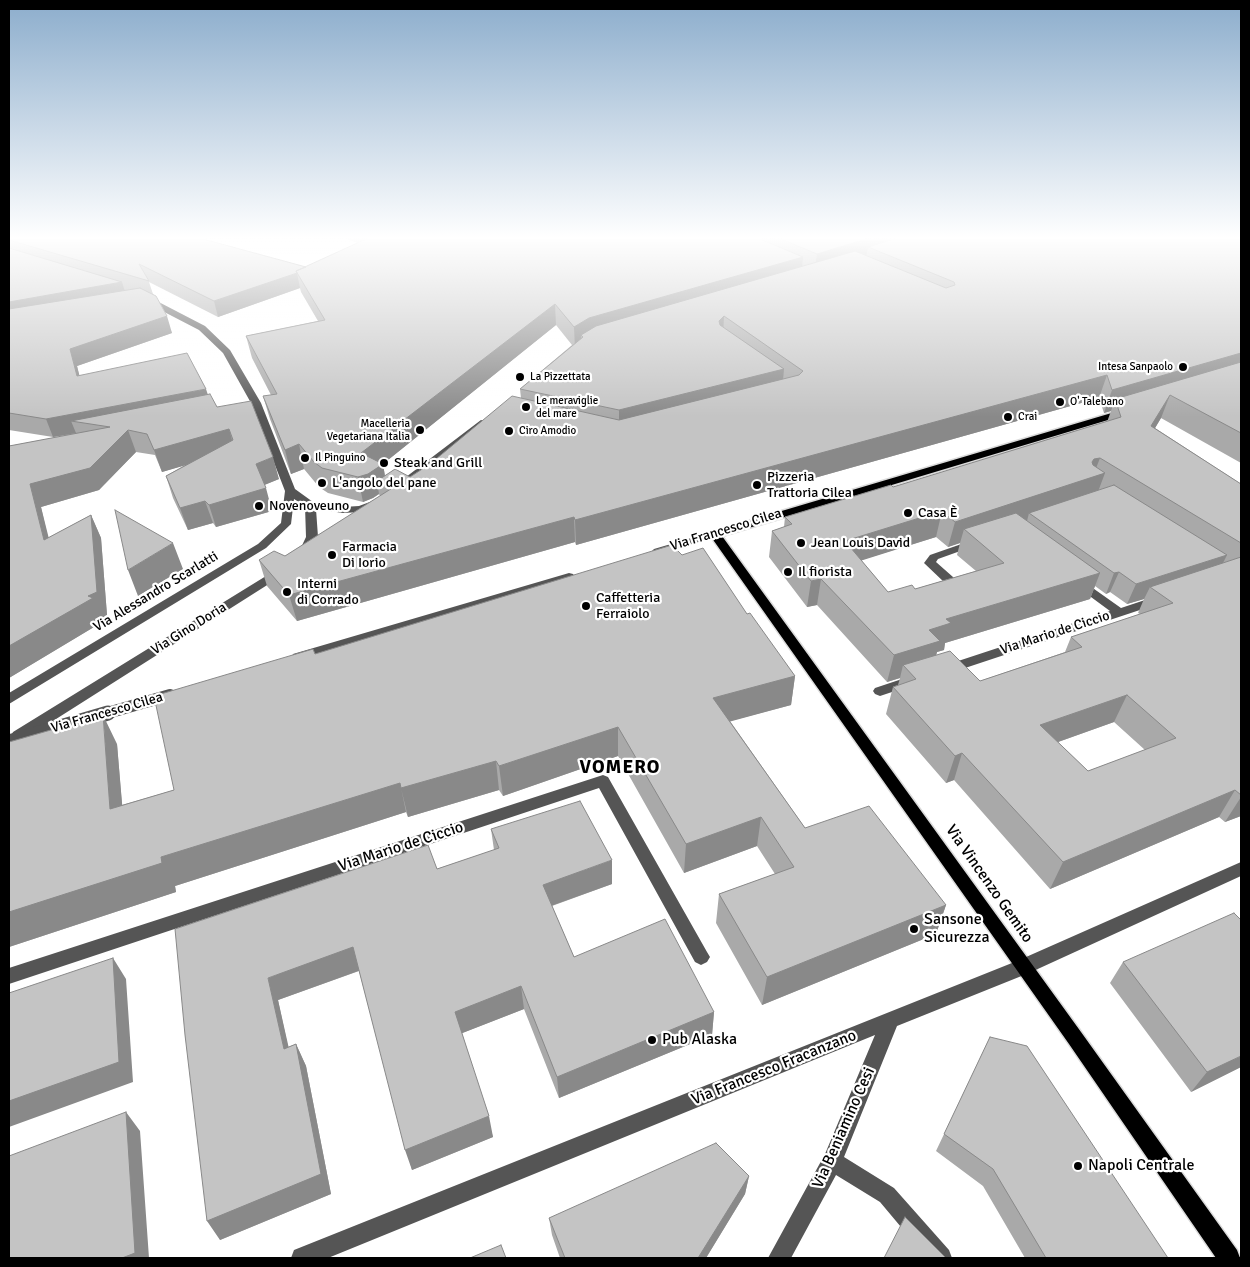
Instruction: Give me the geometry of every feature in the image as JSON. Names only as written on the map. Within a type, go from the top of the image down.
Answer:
[{"type":"main road","name":"Via Francesco Cilea","points":[[715,534],[1137,408]]},
{"type":"main road","name":"Via Vincenzo Gemito","points":[[715,534],[1229,1258]]},
{"type":"street","points":[[140,299],[202,328],[227,352],[270,436],[290,491],[310,505],[343,510],[361,509],[385,497]]},
{"type":"street","points":[[398,487],[489,416]]},
{"type":"street","name":"Via Alessandro Scarlatti","points":[[9,699],[262,546],[286,524],[290,491]]},
{"type":"street","name":"Via Gino Doria","points":[[9,742],[303,556],[312,537],[310,505]]},
{"type":"street","name":"Via Francesco Cilea","points":[[648,554],[715,534]]},
{"type":"street","points":[[949,580],[930,563],[934,557],[985,539]]},
{"type":"street","points":[[288,660],[581,573]]},
{"type":"street","points":[[1072,577],[1119,612]]},
{"type":"street","name":"Via Mario de Ciccio","points":[[880,691],[1165,598]]},
{"type":"street","name":"Via Francesco Cilea","points":[[9,742],[186,691]]},
{"type":"street","name":"Via Mario de Ciccio","points":[[9,976],[603,781],[700,957]]},
{"type":"street","name":"Via Francesco Fracanzano","points":[[302,1258],[1023,967],[1241,869]]},
{"type":"street","name":"Via Beniamino Cesi","points":[[779,1258],[832,1161],[890,1021]]},
{"type":"street","points":[[832,1161],[886,1195],[941,1258]]},
{"type":"building","points":[[9,298],[31,298],[9,302]]},
{"type":"building","points":[[77,298],[157,298],[167,316],[70,349],[77,376],[187,353],[206,389],[46,419],[9,413],[9,309]]},
{"type":"building","points":[[208,298],[223,298],[214,301]]},
{"type":"building","points":[[312,298],[659,298],[589,318],[574,327],[555,304],[361,453],[383,464],[368,474],[358,477],[322,468],[314,462],[299,444],[285,450],[263,396],[277,394],[246,336],[325,320]]},
{"type":"building","points":[[692,298],[1241,298],[1241,353],[1112,390],[1107,375],[575,520],[574,517],[289,595],[259,560],[274,551],[285,556],[397,485],[377,481],[395,469],[410,477],[430,464],[512,396],[619,420],[799,375],[803,371],[724,316],[719,321],[720,325],[784,369],[619,410],[520,389],[583,337],[581,335],[596,326]]},
{"type":"building","points":[[1241,362],[1241,433],[1170,395],[1151,426],[1241,484],[1241,543],[1100,458],[1094,459],[1093,465],[1105,473],[955,522],[942,511],[845,541],[888,592],[912,585],[915,589],[1004,563],[964,529],[1016,513],[1100,573],[946,619],[951,623],[929,630],[940,641],[894,655],[821,579],[811,581],[772,531],[792,524],[785,517],[891,485],[893,487],[1121,417],[1115,399]]},
{"type":"building","points":[[210,394],[217,407],[251,401],[273,457],[256,464],[266,488],[209,505],[205,501],[180,508],[166,476],[233,440],[229,429],[154,450],[147,434],[128,430],[90,468],[30,484],[44,540],[91,515],[97,592],[88,596],[93,598],[9,646],[9,446],[110,427],[71,421]]},
{"type":"building","points":[[1114,485],[1227,555],[1136,584],[1119,572],[1114,573],[1029,513]]},
{"type":"building","points":[[115,510],[173,543],[128,570]]},
{"type":"building","points":[[672,545],[682,555],[703,548],[747,614],[750,613],[795,676],[713,698],[805,828],[869,806],[946,905],[767,977],[719,894],[794,867],[761,817],[686,844],[618,727],[499,766],[496,761],[401,788],[400,783],[161,857],[162,863],[9,912],[9,742],[103,715],[110,809],[174,790],[154,696],[313,649],[315,654]]},
{"type":"building","points":[[1241,557],[1241,795],[1235,790],[1063,862],[962,753],[955,756],[893,687],[916,679],[903,665],[950,651],[980,681],[1082,647],[1071,637],[1173,603],[1150,587]],"holes":[[[1127,695],[1176,738],[1088,771],[1040,725]]]},
{"type":"building","points":[[580,801],[612,860],[543,885],[574,957],[665,919],[714,1012],[557,1077],[521,986],[455,1012],[489,1116],[405,1150],[353,947],[268,978],[284,1049],[296,1044],[321,1174],[207,1221],[185,1035],[175,929],[428,845],[437,869],[499,848],[491,829]]},
{"type":"building","points":[[1234,913],[1241,920],[1241,1056],[1207,1072],[1123,962]]},
{"type":"building","points":[[113,958],[119,1062],[9,1101],[9,993]]},
{"type":"building","points":[[990,1037],[1027,1046],[1168,1258],[1046,1258],[993,1169],[944,1134]]},
{"type":"building","points":[[126,1112],[135,1253],[122,1258],[9,1258],[9,1156]]},
{"type":"building","points":[[716,1143],[749,1176],[698,1258],[565,1258],[549,1218]]},
{"type":"building","points":[[905,1217],[946,1258],[884,1258]]},
{"type":"building","points":[[501,1245],[506,1258],[470,1258]]},
{"type":"place","name":"Intesa Sanpaolo","points":[[1183,367]]},
{"type":"place","name":"La Pizzettata","points":[[520,377]]},
{"type":"place","name":"O' Talebano","points":[[1060,402]]},
{"type":"place","name":"Le meraviglie del mare","points":[[526,407]]},
{"type":"place","name":"Crai","points":[[1008,417]]},
{"type":"place","name":"Macelleria Vegetariana Italia","points":[[420,430]]},
{"type":"place","name":"Ciro Amodio","points":[[509,431]]},
{"type":"place","name":"Il Pinguino","points":[[305,458]]},
{"type":"place","name":"Steak and Grill","points":[[384,463]]},
{"type":"place","name":"L'angolo del pane","points":[[322,483]]},
{"type":"place","name":"Pizzeria Trattoria Cilea","points":[[757,485]]},
{"type":"place","name":"Novenoveuno","points":[[259,506]]},
{"type":"place","name":"Casa È","points":[[908,513]]},
{"type":"place","name":"Jean Louis David","points":[[801,543]]},
{"type":"place","name":"Farmacia Di Iorio","points":[[332,555]]},
{"type":"place","name":"Il fiorista","points":[[788,572]]},
{"type":"place","name":"Interni di Corrado","points":[[287,592]]},
{"type":"place","name":"Caffetteria Ferraiolo","points":[[586,606]]},
{"type":"place","name":"Sansone Sicurezza","points":[[914,929]]},
{"type":"place","name":"Pub Alaska","points":[[652,1040]]},
{"type":"place","name":"Napoli Centrale","points":[[1078,1166]]},
{"type":"district","name":"VOMERO","points":[[620,768]]}]
